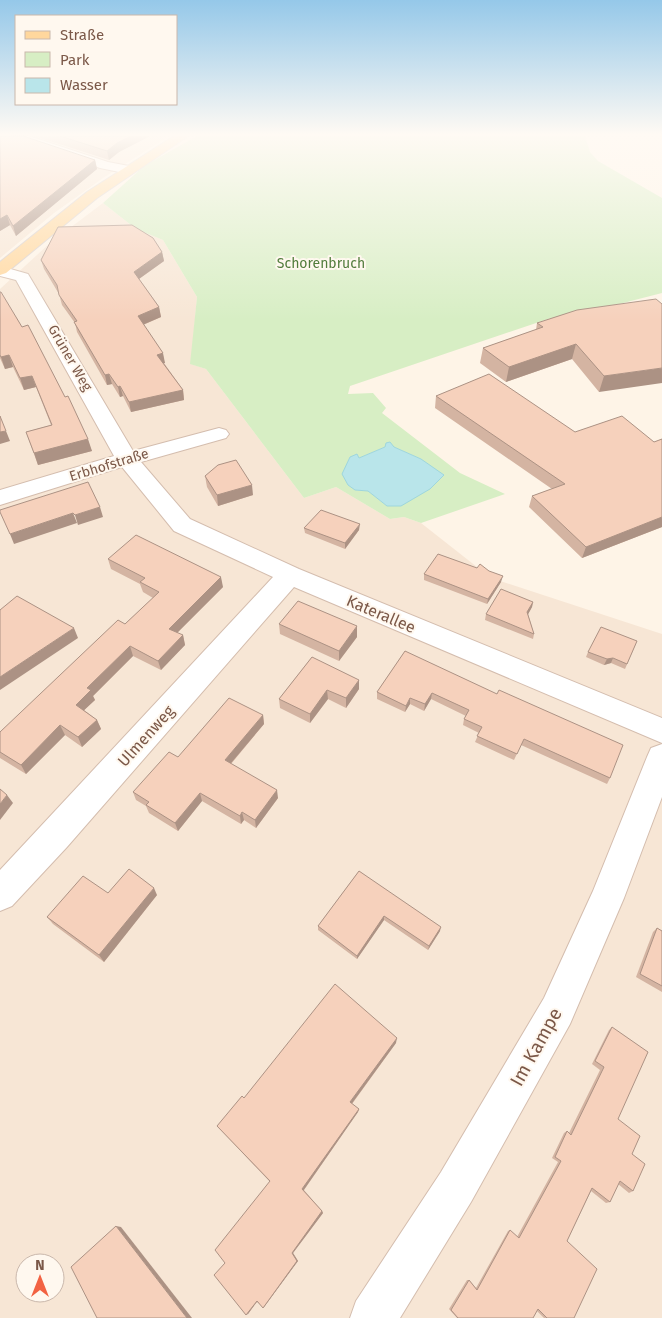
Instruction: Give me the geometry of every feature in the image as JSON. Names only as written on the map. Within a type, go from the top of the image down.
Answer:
[{"type":"main road","points":[[0,271],[89,198]]},
{"type":"street","name":"Grüner Weg","points":[[0,271],[22,277],[127,459]]},
{"type":"street","name":"Erbhofstraße","points":[[0,498],[127,459],[219,434]]},
{"type":"street","name":"Katerallee","points":[[127,459],[182,526],[290,575],[662,731]]},
{"type":"street","name":"Ulmenweg","points":[[0,894],[290,575]]},
{"type":"street","name":"Im Kampe","points":[[373,1318],[456,1187],[557,1011],[607,898],[662,757]]},
{"type":"shaded area","points":[[0,198],[76,198],[54,213],[0,258]]},
{"type":"shaded area","points":[[103,203],[136,229],[163,240],[197,297],[191,364],[206,369],[304,498],[336,487],[390,519],[404,517],[421,523],[491,578],[662,634],[662,1318],[0,1318],[0,289],[50,243]]},
{"type":"green space","name":"Schorenbruch","points":[[109,198],[661,198],[662,293],[561,319],[551,318],[350,386],[348,394],[373,393],[386,408],[382,413],[460,473],[505,494],[421,523],[404,517],[390,519],[336,487],[304,498],[206,369],[190,364],[197,297],[163,240],[136,229],[103,203]],"holes":[[[385,447],[394,447],[421,459],[387,506],[368,491],[355,490],[347,463],[350,457],[359,458]]]},
{"type":"water","points":[[390,442],[394,447],[421,459],[444,475],[430,489],[401,506],[387,506],[368,491],[355,490],[348,485],[342,474],[350,457],[357,454],[359,458],[385,447],[386,443]]},
{"type":"building","points":[[0,198],[48,198],[13,226],[7,215],[0,219]]},
{"type":"building","points":[[132,225],[153,238],[162,252],[134,272],[159,307],[138,316],[163,353],[157,355],[183,390],[129,402],[120,386],[118,387],[109,374],[105,375],[74,322],[77,321],[59,295],[57,285],[41,260],[58,227]]},
{"type":"building","points":[[0,292],[22,327],[28,325],[65,397],[68,396],[88,439],[34,453],[26,432],[52,425],[32,376],[20,378],[9,355],[1,357],[0,355]]},
{"type":"building","points":[[656,299],[662,304],[662,368],[604,376],[576,344],[509,367],[483,348],[543,327],[537,323],[577,310]]},
{"type":"building","points":[[489,374],[575,432],[622,416],[654,442],[662,439],[662,517],[586,547],[532,496],[565,484],[436,396]]},
{"type":"building","points":[[0,416],[6,431],[0,432]]},
{"type":"building","points":[[236,460],[252,485],[217,495],[205,476],[218,465]]},
{"type":"building","points":[[88,482],[100,507],[75,515],[73,513],[10,534],[0,510]]},
{"type":"building","points":[[321,510],[360,524],[345,543],[304,528]]},
{"type":"building","points":[[136,535],[221,577],[169,629],[183,635],[158,661],[130,646],[87,688],[91,690],[76,705],[97,720],[78,737],[60,725],[21,765],[0,752],[0,732],[118,620],[125,624],[159,592],[140,582],[145,578],[108,559]]},
{"type":"building","points":[[438,554],[477,568],[480,564],[489,571],[503,576],[488,599],[424,574]]},
{"type":"building","points":[[501,589],[533,602],[527,612],[534,634],[486,614]]},
{"type":"building","points":[[17,596],[74,628],[0,677],[0,610]]},
{"type":"building","points":[[298,601],[357,626],[339,651],[279,624]]},
{"type":"building","points":[[601,627],[637,641],[627,664],[613,658],[607,659],[588,652]]},
{"type":"building","points":[[405,651],[497,694],[499,690],[623,745],[610,778],[524,739],[517,754],[477,736],[482,727],[464,719],[469,710],[432,693],[425,704],[410,698],[406,706],[377,692]]},
{"type":"building","points":[[312,657],[359,680],[346,698],[327,690],[310,714],[279,699]]},
{"type":"building","points":[[229,698],[263,715],[225,760],[277,790],[255,820],[242,812],[240,816],[200,793],[175,823],[146,805],[149,802],[133,792],[169,752],[178,757]]},
{"type":"building","points":[[0,789],[7,795],[0,804]]},
{"type":"building","points":[[129,869],[154,888],[99,955],[47,917],[83,876],[108,893]]},
{"type":"building","points":[[359,871],[441,927],[429,946],[384,916],[357,956],[318,926]]},
{"type":"building","points":[[657,928],[662,931],[662,986],[640,974]]},
{"type":"building","points":[[335,984],[397,1038],[350,1102],[359,1109],[302,1189],[322,1211],[292,1253],[297,1261],[263,1308],[257,1301],[246,1315],[214,1275],[225,1263],[215,1250],[270,1181],[217,1126],[242,1096],[244,1098]]},
{"type":"building","points":[[612,1027],[648,1052],[618,1119],[640,1136],[632,1154],[645,1164],[633,1191],[620,1181],[610,1202],[592,1188],[567,1241],[597,1269],[574,1318],[547,1318],[538,1309],[533,1318],[458,1318],[451,1310],[469,1280],[477,1290],[510,1230],[519,1238],[561,1161],[555,1157],[567,1131],[571,1135],[604,1067],[595,1061]]},
{"type":"building","points":[[116,1226],[187,1318],[97,1318],[71,1267]]}]
